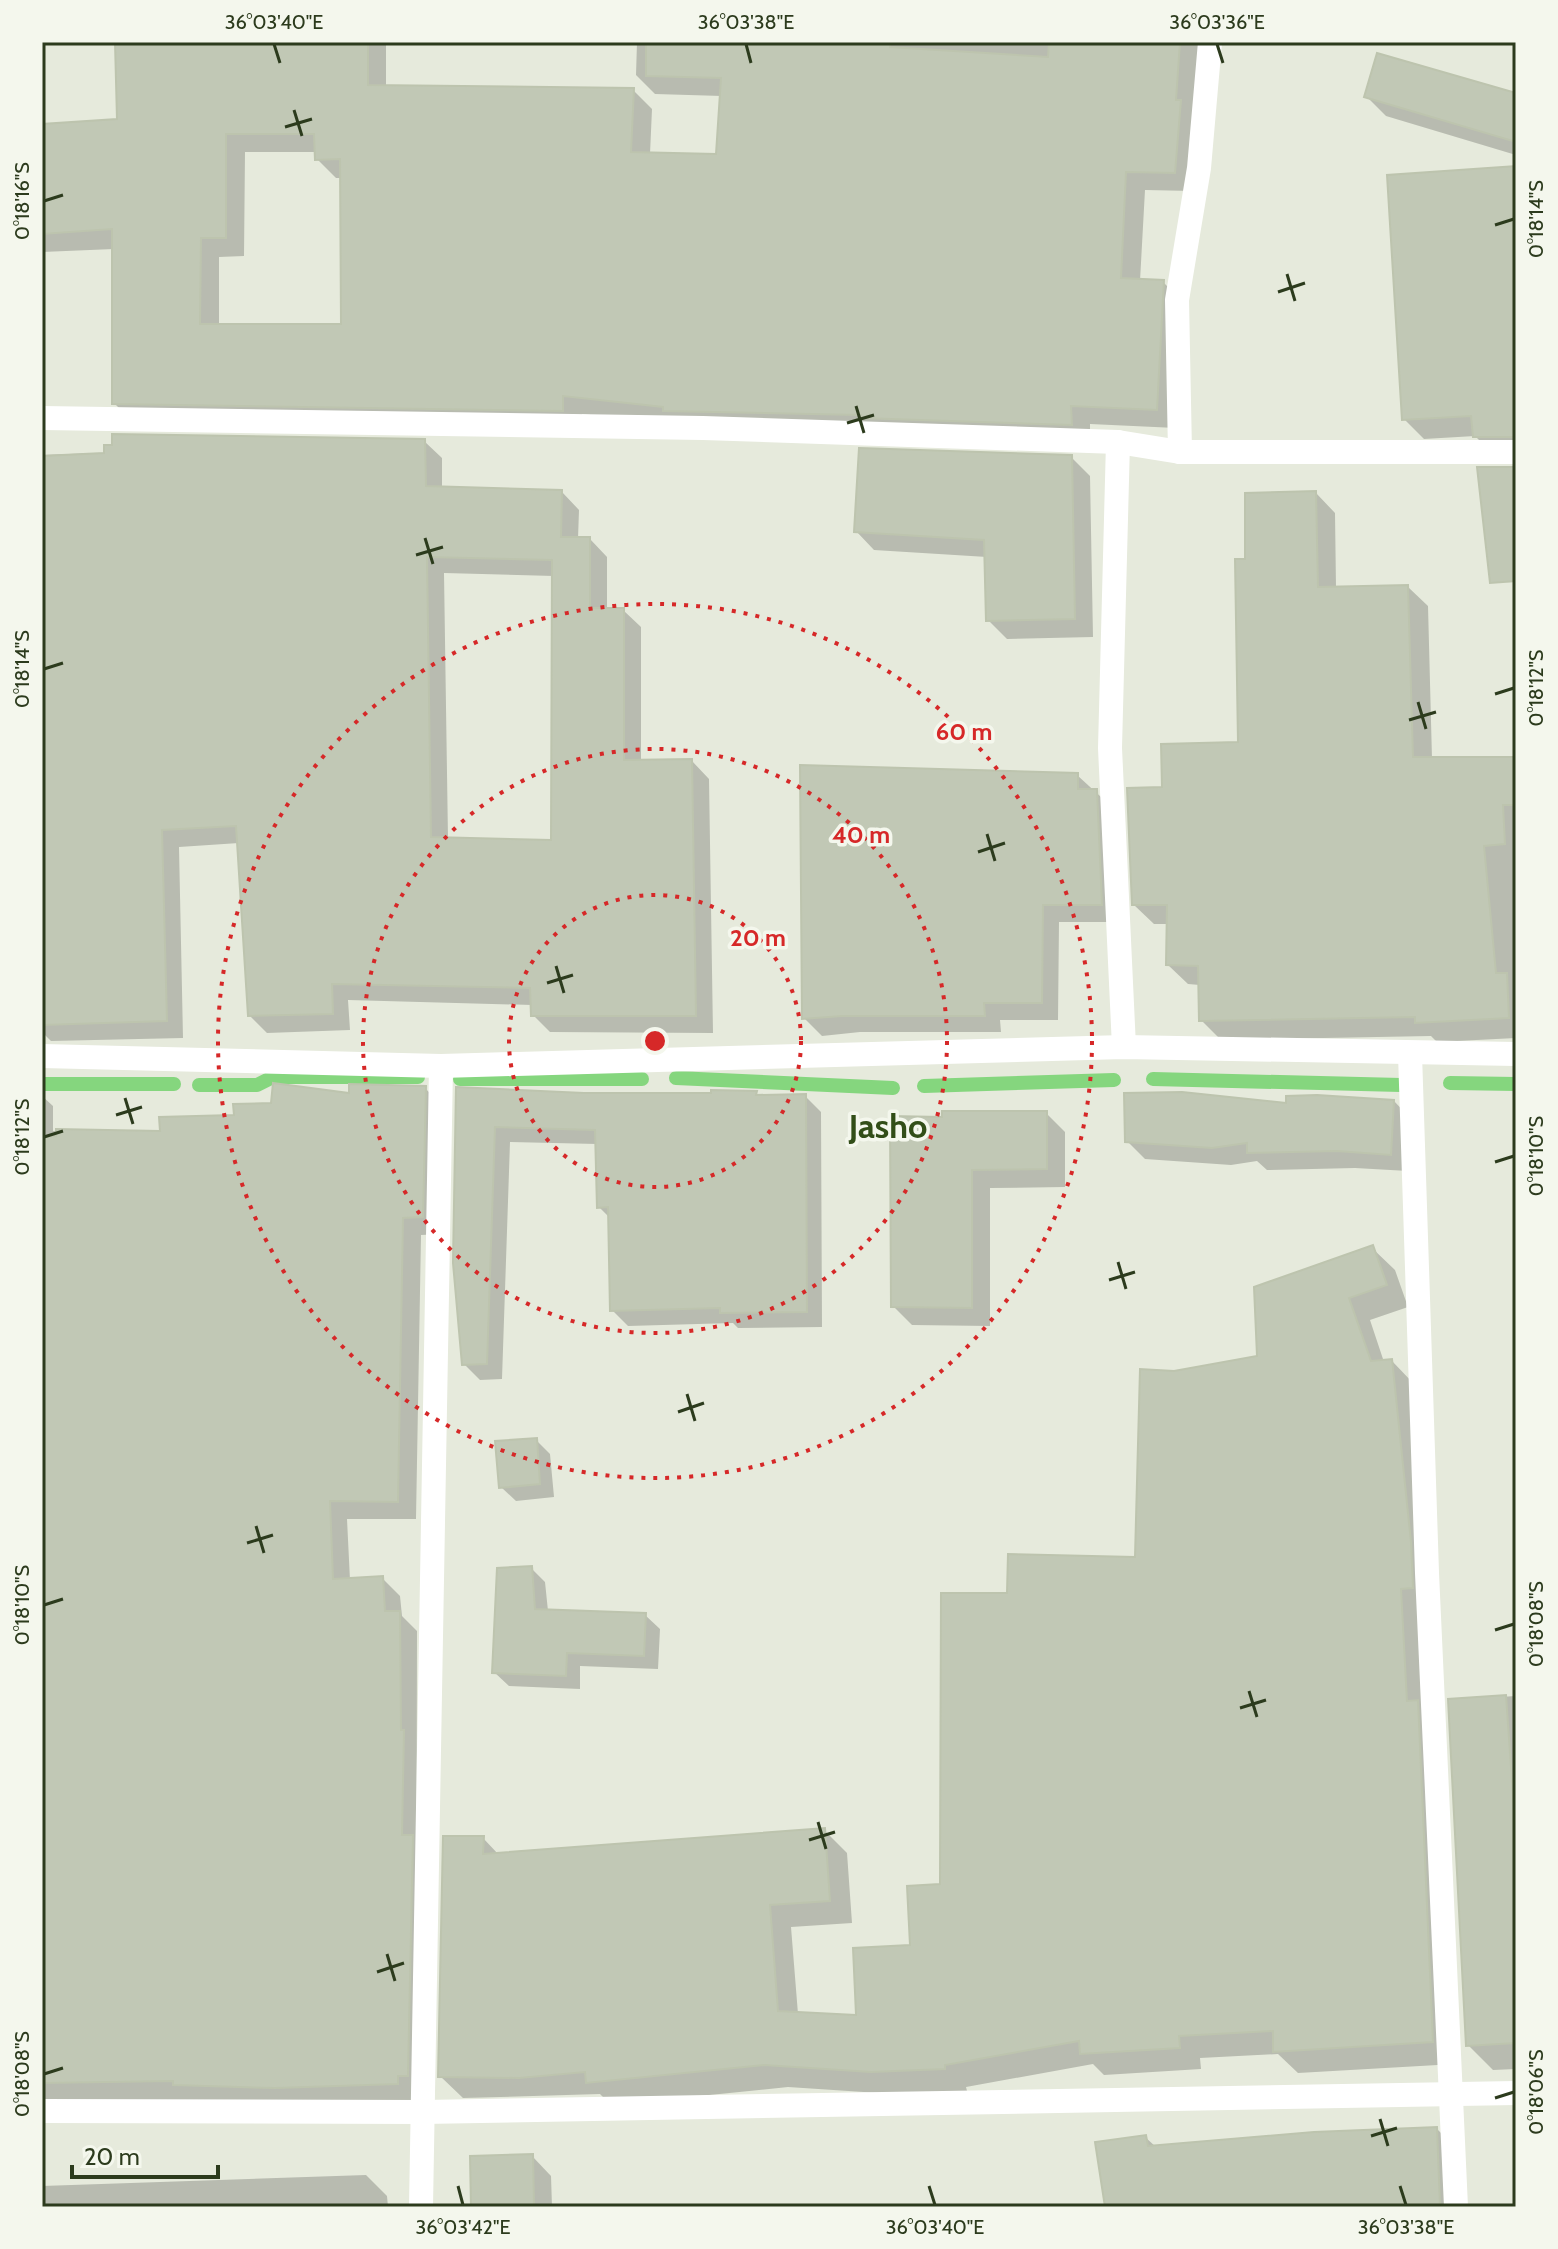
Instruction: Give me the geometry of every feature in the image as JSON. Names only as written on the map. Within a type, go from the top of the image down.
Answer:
[{"type":"street","points":[[1180,452],[1177,300],[1199,168],[1210,42]]},
{"type":"street","points":[[42,418],[703,428],[1118,442],[1180,452],[1516,452]]},
{"type":"street","points":[[1118,442],[1110,748],[1124,1047]]},
{"type":"street","points":[[42,1056],[441,1066],[1124,1047],[1516,1054]]},
{"type":"street","points":[[1410,1054],[1428,1589],[1456,2207]]},
{"type":"street","points":[[421,2207],[441,1066]]},
{"type":"street","points":[[42,2111],[423,2112],[1516,2093]]},
{"type":"building","points":[[115,42],[368,42],[368,85],[634,88],[631,152],[716,154],[721,78],[646,76],[646,42],[890,42],[890,47],[1048,57],[1049,42],[1180,42],[1176,100],[1181,100],[1175,173],[1126,172],[1121,278],[1164,280],[1157,410],[1071,406],[1072,425],[861,418],[861,415],[663,411],[663,407],[563,396],[563,411],[112,404],[112,229],[42,234],[42,124],[117,119]],"holes":[[[226,134],[314,134],[315,160],[340,159],[341,324],[200,324],[201,238],[226,238]]]},
{"type":"building","points":[[1377,53],[1516,93],[1516,142],[1364,97]]},
{"type":"building","points":[[1516,166],[1516,437],[1473,437],[1471,416],[1402,420],[1387,175]]},
{"type":"building","points":[[112,434],[425,439],[426,486],[562,490],[561,537],[590,537],[590,608],[624,608],[624,760],[692,759],[696,1016],[531,1016],[530,988],[332,984],[333,1014],[248,1016],[236,826],[162,830],[167,1021],[42,1025],[42,456],[104,453],[104,445],[112,445]],"holes":[[[427,557],[552,560],[551,840],[431,837]]]},
{"type":"building","points":[[859,448],[1072,455],[1075,619],[986,621],[984,540],[854,532]]},
{"type":"building","points":[[1477,467],[1516,467],[1516,581],[1490,583]]},
{"type":"building","points":[[1316,491],[1318,587],[1408,585],[1413,757],[1516,757],[1516,805],[1503,805],[1505,844],[1484,846],[1496,973],[1507,973],[1509,1018],[1415,1023],[1415,1017],[1199,1021],[1198,966],[1166,965],[1167,905],[1132,905],[1127,788],[1162,787],[1161,744],[1238,742],[1235,559],[1245,559],[1245,493]]},
{"type":"building","points":[[800,765],[1078,773],[1078,789],[1097,789],[1102,905],[1043,905],[1042,1003],[984,1003],[985,1016],[802,1019]]},
{"type":"building","points":[[273,1083],[349,1093],[349,1084],[426,1086],[423,1217],[403,1218],[398,1502],[330,1501],[333,1579],[383,1576],[385,1611],[400,1611],[401,1730],[404,1730],[402,1835],[413,1835],[408,2076],[398,2076],[398,2084],[275,2088],[173,2085],[173,2081],[42,2083],[42,1137],[56,1136],[56,1129],[160,1131],[159,1117],[234,1115],[233,1104],[271,1103]]},
{"type":"building","points":[[456,1087],[584,1093],[711,1093],[711,1090],[757,1091],[756,1095],[806,1094],[807,1312],[720,1313],[720,1308],[610,1311],[608,1207],[597,1208],[595,1130],[495,1127],[487,1364],[462,1365],[453,1263]]},
{"type":"building","points":[[1182,1092],[1286,1103],[1286,1096],[1317,1095],[1394,1100],[1391,1155],[1337,1151],[1247,1153],[1247,1143],[1212,1148],[1125,1142],[1124,1093]]},
{"type":"building","points":[[942,1111],[1047,1111],[1047,1169],[972,1170],[972,1308],[891,1307],[890,1116],[942,1117]]},
{"type":"building","points":[[1373,1245],[1387,1285],[1349,1298],[1371,1361],[1392,1359],[1411,1542],[1413,1588],[1401,1589],[1407,1701],[1418,1700],[1433,2042],[1273,2052],[1273,2031],[1179,2036],[1180,2048],[1080,2054],[1079,2041],[945,2065],[945,2069],[871,2072],[764,2065],[586,2083],[585,2072],[519,2078],[438,2077],[443,1836],[484,1836],[483,1854],[825,1828],[830,1901],[770,1905],[778,2011],[856,2015],[853,1948],[910,1945],[907,1886],[940,1884],[941,1593],[1007,1593],[1008,1554],[1135,1557],[1140,1369],[1174,1371],[1257,1356],[1254,1287]]},
{"type":"building","points":[[537,1438],[540,1484],[499,1488],[495,1441]]},
{"type":"building","points":[[532,1566],[535,1609],[646,1613],[644,1656],[567,1653],[566,1676],[492,1673],[497,1568]]},
{"type":"building","points":[[1506,1695],[1516,1839],[1516,2043],[1466,2046],[1448,1699]]},
{"type":"building","points":[[1437,2127],[1440,2206],[1105,2207],[1095,2142],[1146,2135],[1148,2146],[1314,2132]]},
{"type":"building","points":[[533,2154],[534,2207],[471,2207],[470,2156]]},
{"type":"waterway","points":[[199,1085],[257,1085],[273,1077],[418,1077]]},
{"type":"waterway","points":[[676,1078],[893,1088]]},
{"type":"waterway","points":[[460,1079],[642,1079]]},
{"type":"waterway","points":[[1153,1079],[1401,1085]]},
{"type":"waterway","points":[[924,1086],[1114,1080]]},
{"type":"waterway","points":[[1450,1083],[1516,1084]]},
{"type":"waterway","points":[[42,1084],[174,1084]]},
{"type":"district","name":"Jasho","points":[[888,1126]]}]
